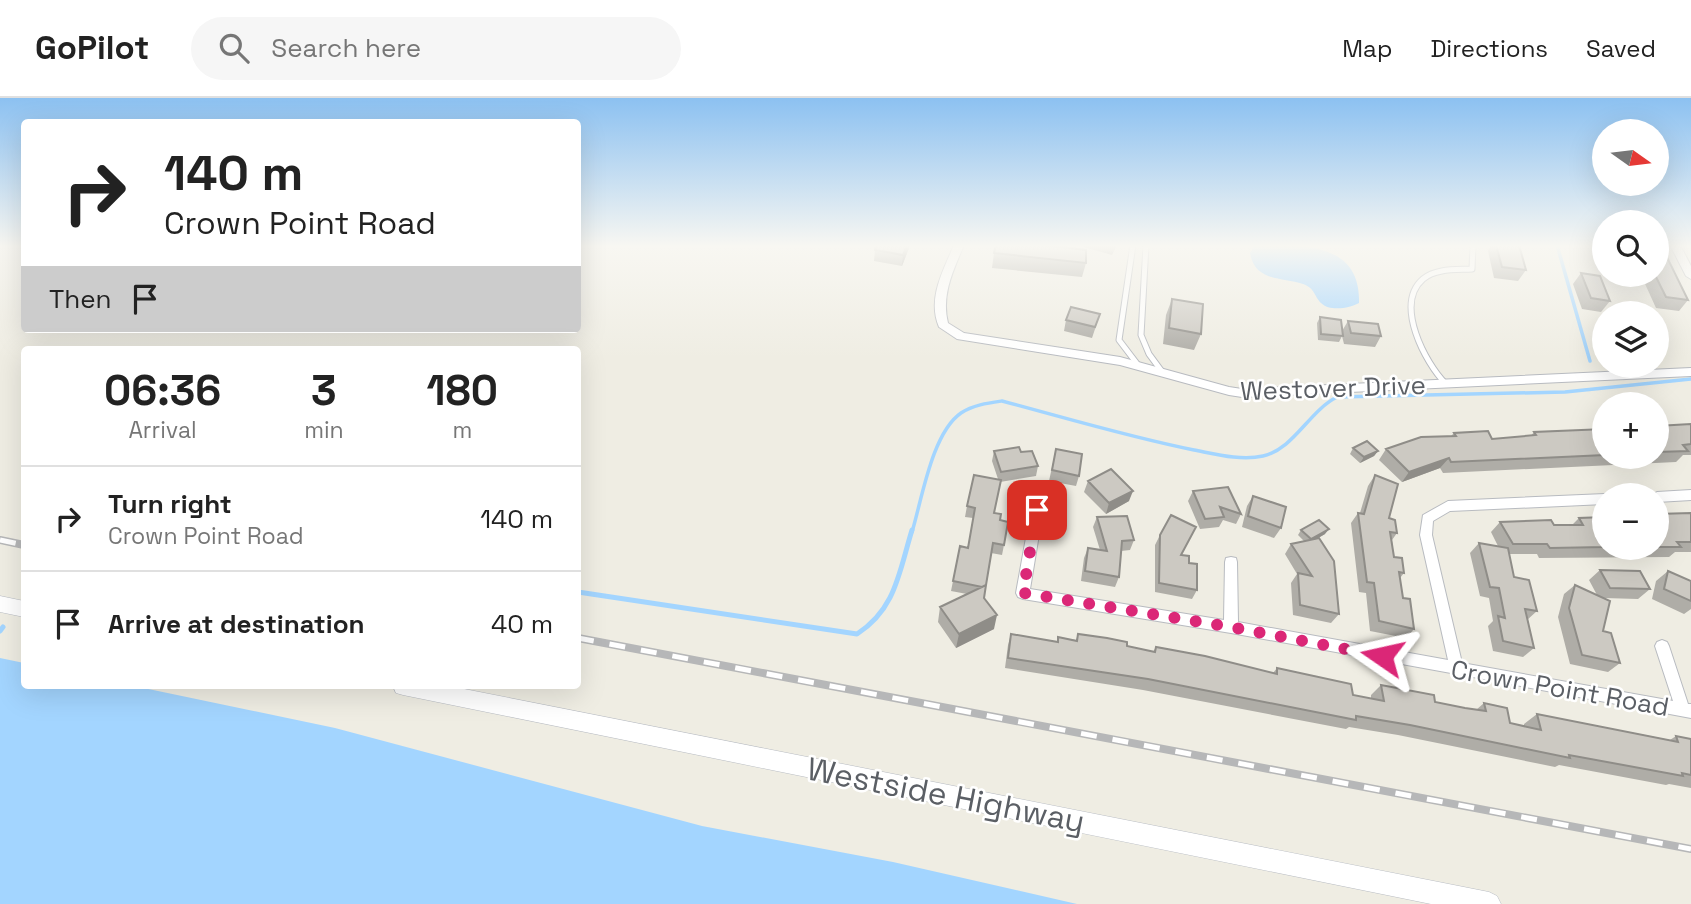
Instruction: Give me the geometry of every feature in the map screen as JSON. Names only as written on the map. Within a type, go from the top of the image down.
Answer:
[{"type":"main road","points":[[0,604],[21,608]]},
{"type":"main road","name":"Westside Highway","points":[[418,689],[1489,904]]},
{"type":"street","name":"Westover Drive","points":[[944,283],[938,309],[943,325],[961,336],[1089,354],[1138,365],[1218,390],[1242,393],[1691,372]]},
{"type":"street","points":[[1669,496],[1691,495]]},
{"type":"street","points":[[1457,671],[1426,535],[1427,520],[1448,506],[1592,500]]},
{"type":"street","name":"Crown Point Road","points":[[1037,510],[1023,593],[1231,627],[1457,671],[1687,710]]},
{"type":"street","points":[[1231,562],[1231,627]]},
{"type":"street","name":"Crown Point Road","points":[[1662,646],[1687,710]]},
{"type":"lane","points":[[1128,283],[1119,340],[1138,365]]},
{"type":"lane","points":[[1144,283],[1141,335],[1149,354],[1163,373]]},
{"type":"lane","points":[[1421,283],[1415,293],[1420,350],[1430,368],[1446,384]]},
{"type":"water","points":[[1297,283],[1357,283],[1359,303],[1345,308],[1329,308],[1321,303],[1307,286]]},
{"type":"water","points":[[0,658],[21,662],[21,689],[148,689],[335,728],[702,826],[893,862],[1077,904],[0,904]]},
{"type":"building","points":[[1585,283],[1592,283],[1592,287],[1604,287],[1610,301],[1591,298]]},
{"type":"building","points":[[1669,283],[1679,283],[1688,300],[1666,297],[1661,287],[1669,287]]},
{"type":"building","points":[[1172,299],[1203,304],[1201,334],[1169,328]]},
{"type":"building","points":[[1071,307],[1100,314],[1095,327],[1066,320]]},
{"type":"building","points":[[1320,317],[1341,320],[1343,336],[1321,334]]},
{"type":"building","points":[[1348,321],[1378,324],[1381,336],[1351,333]]},
{"type":"building","points":[[1691,424],[1691,444],[1683,445],[1688,451],[1669,452],[1669,425]]},
{"type":"building","points":[[1592,430],[1592,456],[1451,462],[1449,458],[1409,472],[1386,449],[1421,437],[1456,436],[1454,433],[1488,431],[1492,439],[1536,435],[1534,432]]},
{"type":"building","points":[[1367,441],[1378,451],[1364,457],[1353,448]]},
{"type":"building","points":[[1019,447],[1021,452],[1032,451],[1038,466],[1001,472],[994,451]]},
{"type":"building","points":[[1056,449],[1082,454],[1079,476],[1052,470]]},
{"type":"building","points":[[1111,469],[1133,491],[1109,503],[1088,481]]},
{"type":"building","points":[[974,475],[1001,480],[994,513],[1001,514],[1000,520],[1008,522],[1004,545],[993,543],[986,585],[982,587],[953,581],[960,546],[968,548],[975,508],[967,506]]},
{"type":"building","points":[[1375,475],[1398,484],[1389,518],[1395,520],[1397,533],[1390,532],[1394,557],[1402,558],[1404,573],[1399,572],[1403,598],[1410,599],[1414,629],[1379,621],[1374,583],[1367,582],[1358,513],[1364,514]]},
{"type":"building","points":[[1228,487],[1241,514],[1220,507],[1224,517],[1205,519],[1193,491]]},
{"type":"building","points":[[1253,496],[1286,507],[1281,528],[1248,516]]},
{"type":"building","points":[[1691,513],[1691,542],[1677,542],[1681,547],[1669,547],[1669,514]]},
{"type":"building","points":[[1171,515],[1196,527],[1181,555],[1189,556],[1189,563],[1197,564],[1197,590],[1159,583],[1160,535]]},
{"type":"building","points":[[1127,516],[1134,540],[1122,541],[1119,577],[1085,571],[1088,548],[1107,551],[1097,517]]},
{"type":"building","points":[[1579,518],[1592,518],[1592,547],[1550,548],[1547,544],[1513,544],[1500,522],[1551,520],[1554,525],[1583,525]]},
{"type":"building","points":[[1319,520],[1329,529],[1311,539],[1301,530]]},
{"type":"building","points":[[1319,538],[1334,561],[1339,614],[1300,605],[1298,573],[1312,576],[1291,544]]},
{"type":"building","points":[[1479,543],[1508,548],[1514,577],[1529,580],[1537,611],[1525,609],[1534,648],[1503,641],[1498,616],[1505,618],[1499,588],[1490,587]]},
{"type":"building","points":[[1600,570],[1640,571],[1650,589],[1610,588]]},
{"type":"building","points":[[1668,571],[1691,581],[1691,601],[1664,589]]},
{"type":"building","points":[[986,585],[984,598],[997,615],[959,634],[940,607]]},
{"type":"building","points":[[1575,585],[1610,601],[1603,631],[1611,633],[1620,663],[1582,655],[1569,608]]},
{"type":"building","points":[[1011,634],[1058,642],[1058,637],[1077,641],[1078,634],[1127,642],[1127,646],[1155,652],[1156,647],[1205,656],[1277,674],[1277,668],[1351,684],[1353,695],[1384,701],[1381,685],[1434,695],[1435,702],[1486,711],[1484,703],[1507,708],[1510,723],[1541,730],[1537,714],[1678,742],[1676,736],[1691,739],[1691,775],[1682,773],[1683,776],[1569,755],[1570,758],[1410,725],[1356,716],[1356,720],[1148,679],[1008,658]]},
{"type":"waterway","points":[[1568,283],[1590,361]]},
{"type":"waterway","points":[[912,532],[929,468],[943,435],[961,413],[986,404],[1002,401],[1146,439],[1246,458],[1263,456],[1284,446],[1318,411],[1337,397],[1565,392],[1691,379]]},
{"type":"waterway","points":[[581,592],[857,634],[870,624],[888,601],[912,530]]},
{"type":"waterway","points":[[0,631],[3,627]]},
{"type":"railway","points":[[0,540],[21,544]]},
{"type":"railway","points":[[581,639],[1691,849]]},
{"type":"route","points":[[1037,510],[1023,593],[1231,627],[1382,656]]}]
